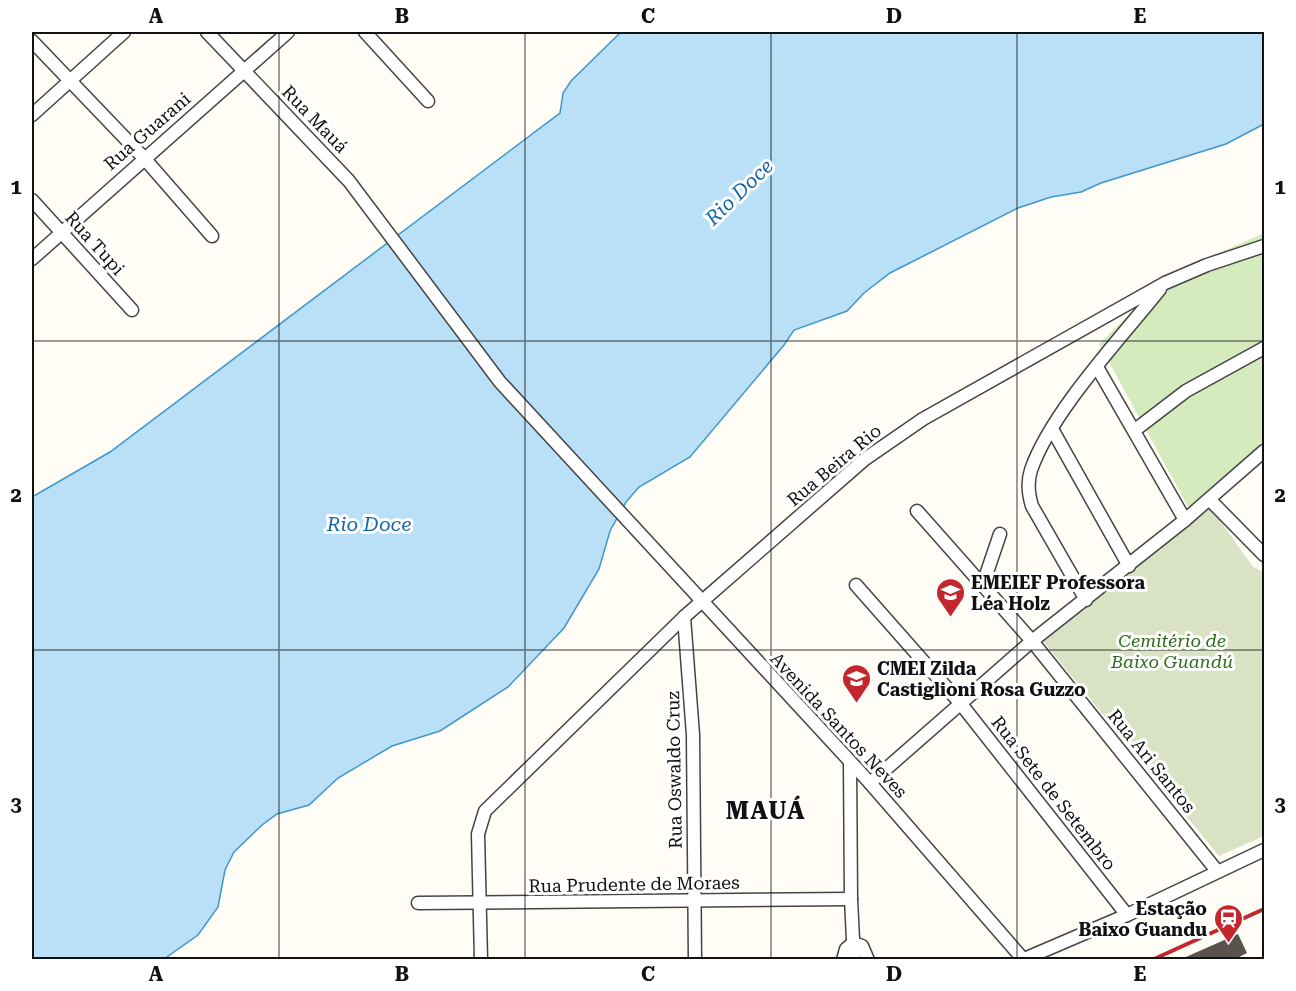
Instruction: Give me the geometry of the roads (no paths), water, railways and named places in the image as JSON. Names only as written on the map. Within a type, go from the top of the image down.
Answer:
[{"type":"street","points":[[32,114],[124,32]]},
{"type":"street","name":"Rua Mauá","points":[[207,32],[349,180],[500,382],[625,518]]},
{"type":"street","name":"Rua Guarani","points":[[32,259],[288,32]]},
{"type":"street","points":[[365,32],[428,101]]},
{"type":"street","points":[[32,41],[144,158],[212,236]]},
{"type":"street","name":"Rua Tupi","points":[[32,200],[132,310]]},
{"type":"street","name":"Rua Beira Rio","points":[[478,904],[478,834],[480,820],[490,804],[684,617],[889,441],[1024,361],[1165,283],[1207,265],[1264,246]]},
{"type":"street","points":[[1086,600],[1032,506],[1028,492],[1032,469],[1052,429],[1097,367],[1165,283]]},
{"type":"street","points":[[1135,430],[1186,391],[1264,348]]},
{"type":"street","points":[[1097,367],[1185,520]]},
{"type":"street","points":[[1052,429],[1129,566]]},
{"type":"street","points":[[870,783],[1032,641],[1210,500],[1264,451]]},
{"type":"street","points":[[1210,500],[1264,555]]},
{"type":"street","name":"Rua Ari Santos","points":[[917,511],[1032,641],[1217,871]]},
{"type":"street","name":"Avenida Santos Neves","points":[[625,518],[870,783],[1022,959]]},
{"type":"street","points":[[983,584],[1000,534]]},
{"type":"street","name":"Rua Sete de Setembro","points":[[856,585],[961,704],[1127,915]]},
{"type":"street","name":"Rua Oswaldo Cruz","points":[[684,617],[693,735],[695,960]]},
{"type":"street","points":[[850,762],[854,960]]},
{"type":"street","points":[[1022,959],[1127,915],[1264,850]]},
{"type":"street","name":"Rua Prudente de Moraes","points":[[418,903],[851,899]]},
{"type":"street","points":[[478,904],[481,960]]},
{"type":"street","points":[[843,960],[846,949],[853,943]]},
{"type":"street","points":[[853,943],[862,946],[868,960]]},
{"type":"water","name":"Rio Doce","points":[[621,32],[1264,32],[1264,124],[1226,144],[1101,183],[1081,192],[1051,197],[1018,208],[890,273],[864,293],[847,311],[794,330],[690,457],[639,487],[626,502],[610,531],[599,569],[564,628],[508,687],[440,731],[392,746],[338,778],[309,805],[277,814],[262,825],[234,852],[225,870],[218,907],[198,935],[164,959],[32,959],[32,497],[110,452],[560,113],[563,93],[571,81]]},
{"type":"railway","points":[[1152,960],[1264,909]]},
{"type":"place","name":"EMEIEF Professora Léa Holz","points":[[950,618]]},
{"type":"place","name":"CMEI Zilda Castiglioni Rosa Guzzo","points":[[856,704]]},
{"type":"place","name":"Estação Baixo Guandu","points":[[1228,944]]},
{"type":"district","name":"MAUÁ","points":[[766,811]]},
{"type":"park label","name":"Cemitério de Baixo Guandú","points":[[1172,650]]}]
